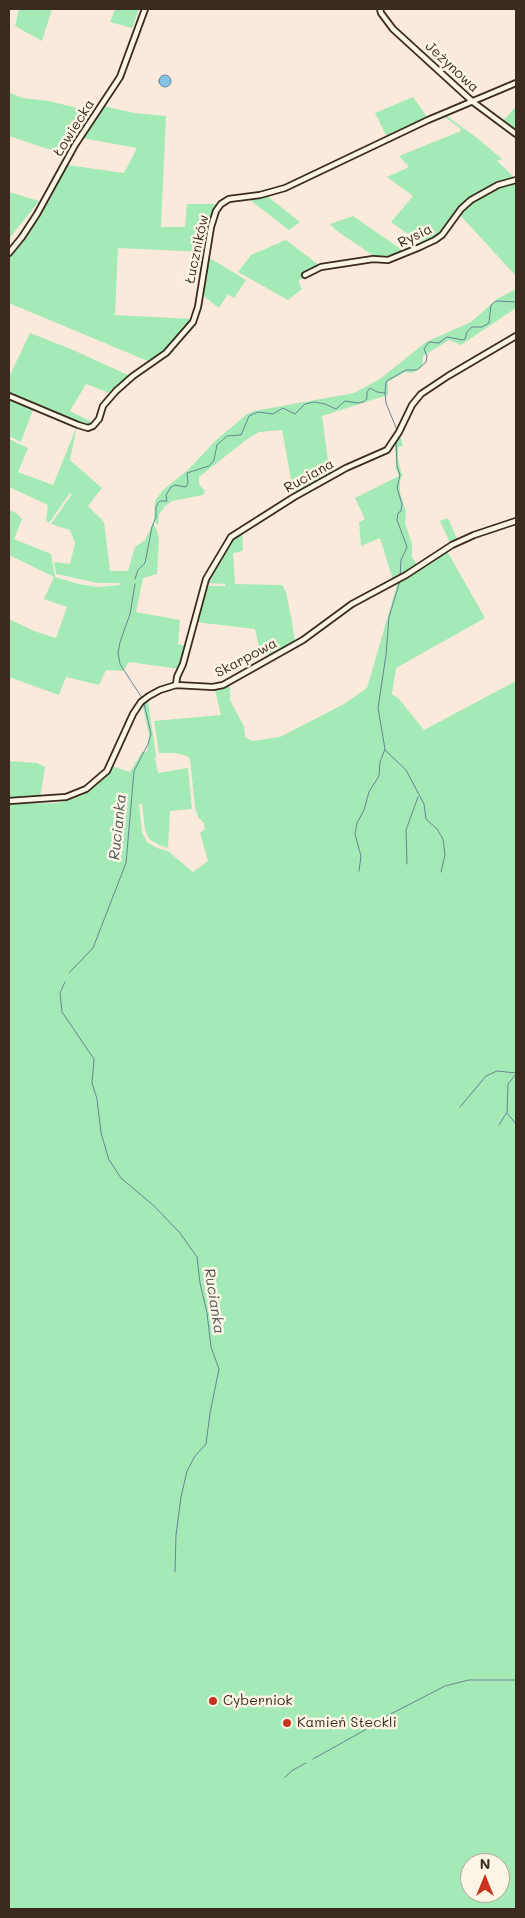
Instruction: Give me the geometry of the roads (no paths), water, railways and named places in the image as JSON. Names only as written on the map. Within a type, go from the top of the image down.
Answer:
[{"type":"street","name":"Łowiecka","points":[[9,252],[34,220],[75,145],[120,77],[145,9]]},
{"type":"street","name":"Jeżynowa","points":[[380,9],[393,28],[472,102],[516,134]]},
{"type":"street","name":"Łuczników","points":[[9,396],[78,425],[88,428],[93,426],[99,419],[104,406],[116,392],[133,376],[166,352],[193,322],[198,307],[211,227],[216,211],[222,204],[230,199],[260,195],[285,188],[360,151],[516,83]]},
{"type":"street","name":"Rysia","points":[[305,274],[321,267],[373,259],[388,260],[420,247],[442,235],[461,209],[471,200],[498,186],[516,180]]},
{"type":"street","name":"Ruciana","points":[[176,685],[176,677],[183,664],[206,579],[231,537],[294,497],[346,468],[387,450],[400,432],[412,405],[421,394],[516,336]]},
{"type":"street","name":"Skarpowa","points":[[9,802],[66,797],[89,787],[107,771],[133,714],[141,702],[154,692],[176,685],[212,687],[223,685],[303,640],[352,604],[406,575],[452,546],[474,535],[516,521]]},
{"type":"water","points":[[165,75],[171,81],[165,87],[159,81]]},
{"type":"waterway","name":"Rucianka","points":[[135,579],[138,570],[145,563],[158,503],[160,501],[167,501],[166,495],[171,487],[175,485],[186,487],[188,482],[187,473],[209,466],[214,460],[217,445],[227,436],[241,435],[249,416],[258,412],[273,414],[283,408],[295,414],[305,404],[314,402],[336,409],[345,401],[363,402],[367,399],[367,392],[370,388],[377,392],[385,393],[388,380],[406,370],[417,370],[426,362],[427,356],[424,349],[429,342],[439,343],[447,337],[463,340],[472,327],[482,327],[489,323],[491,305],[496,301],[516,302]]},
{"type":"waterway","points":[[385,393],[386,403],[397,430]]},
{"type":"waterway","points":[[396,439],[397,466],[400,475],[397,488],[402,504],[397,520],[407,547],[401,560],[400,577]]},
{"type":"waterway","points":[[359,871],[361,856],[355,834],[357,823],[364,810],[369,792],[379,776],[380,762],[385,749],[378,708],[386,655],[389,617],[400,581]]},
{"type":"waterway","name":"Rucianka","points":[[135,584],[130,614],[118,653],[120,664],[142,698]]},
{"type":"waterway","name":"Rucianka","points":[[69,973],[93,948],[126,863],[134,771],[151,734],[144,703]]},
{"type":"waterway","points":[[385,750],[406,770],[424,804],[426,819],[437,829],[443,839],[445,855],[441,872]]},
{"type":"waterway","points":[[407,864],[406,830],[418,797]]},
{"type":"waterway","name":"Rucianka","points":[[65,982],[60,993],[62,1012],[94,1059],[92,1083],[97,1099],[101,1133],[109,1160],[121,1178],[154,1206],[180,1233],[197,1257],[211,1347],[219,1369],[206,1444],[195,1456],[187,1471],[181,1497],[176,1535],[175,1572]]},
{"type":"waterway","points":[[460,1107],[486,1076],[497,1071],[516,1073]]},
{"type":"waterway","points":[[499,1125],[507,1112],[508,1084],[516,1074]]},
{"type":"waterway","points":[[507,1113],[516,1124]]},
{"type":"waterway","points":[[313,1759],[383,1718],[445,1686],[469,1680],[516,1680]]},
{"type":"waterway","points":[[285,1777],[306,1763]]},
{"type":"place","name":"Cyberniok","points":[[213,1701]]},
{"type":"place","name":"Kamień Steckli","points":[[287,1723]]}]
